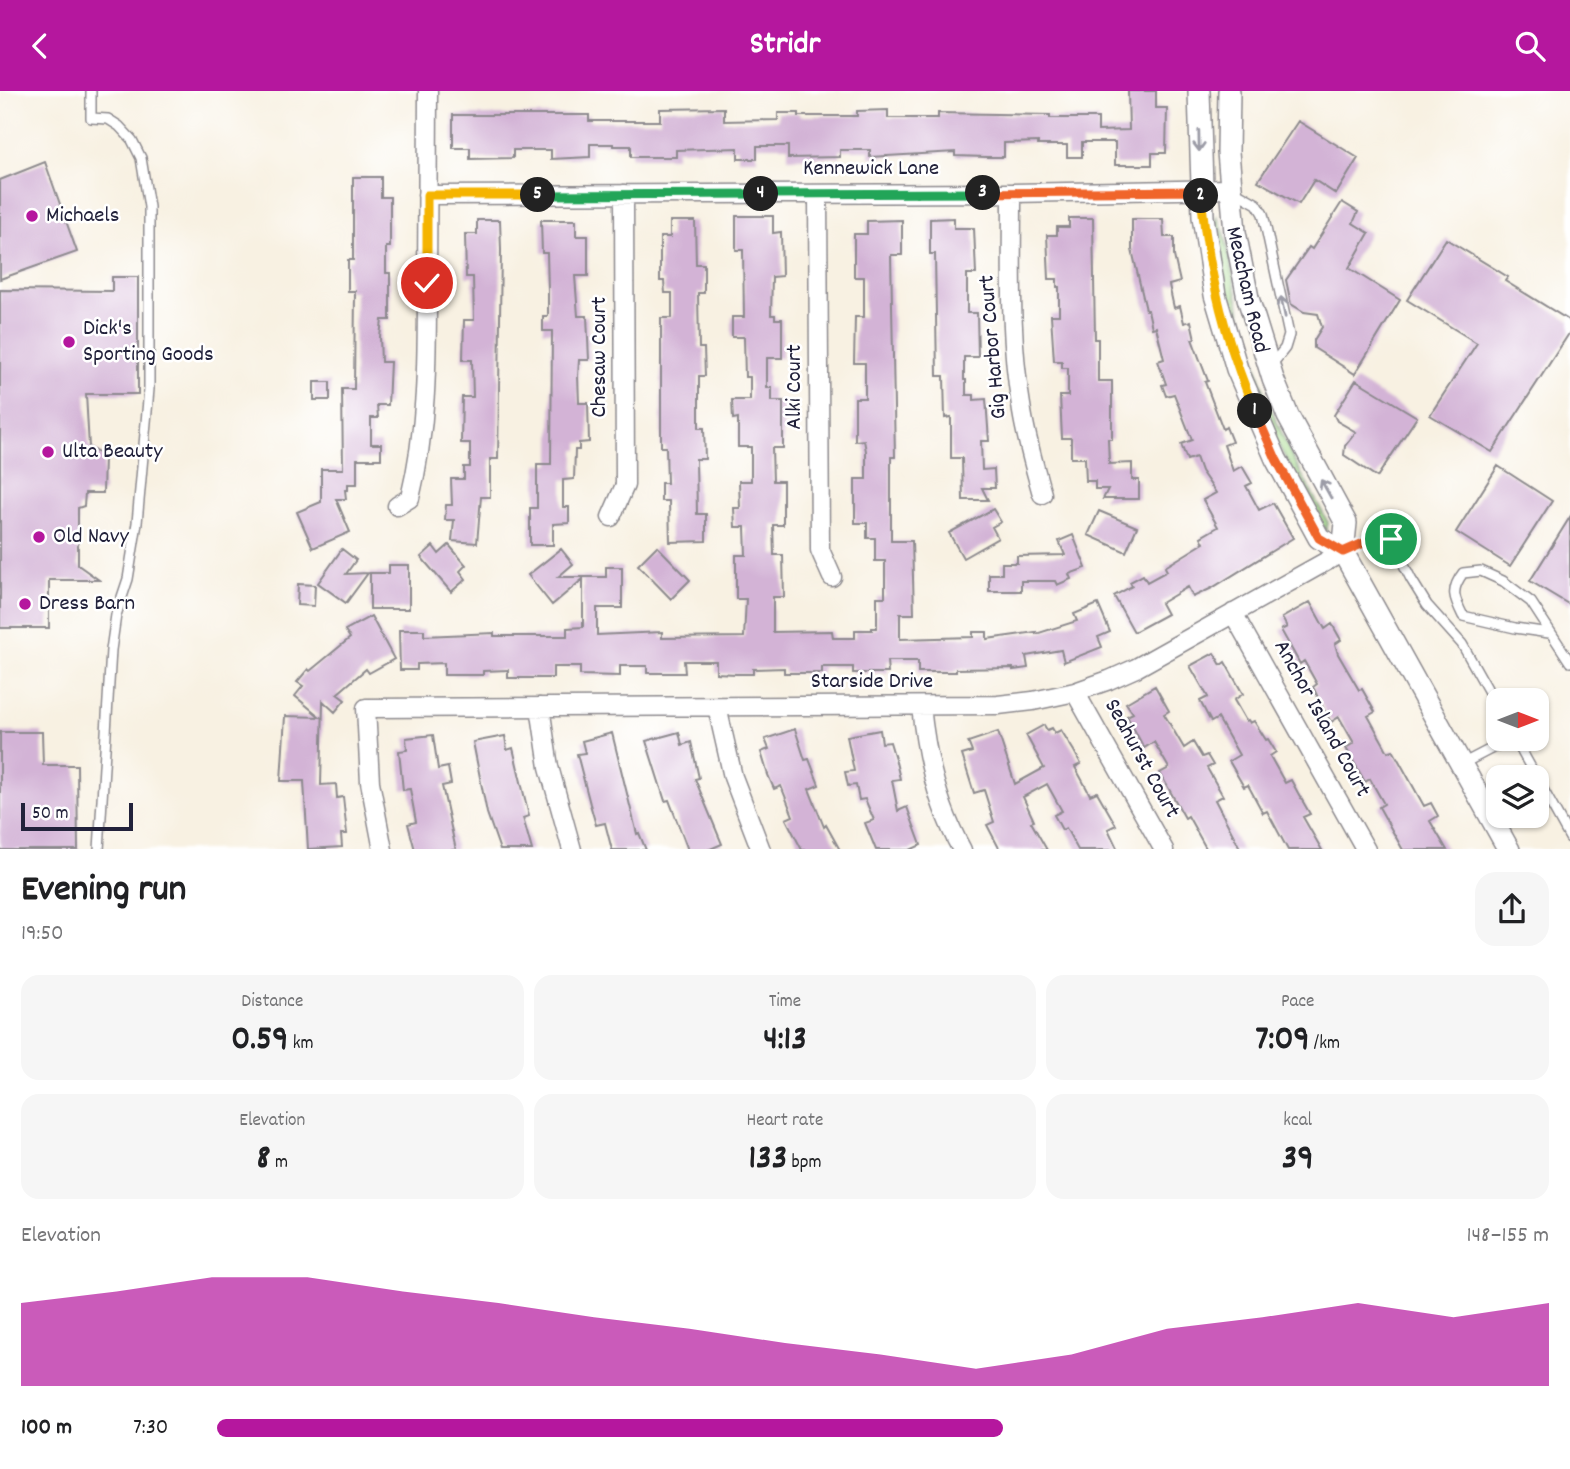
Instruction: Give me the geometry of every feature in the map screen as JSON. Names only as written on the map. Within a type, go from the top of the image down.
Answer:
[{"type":"street","points":[[397,506],[410,498],[418,466],[424,419],[428,91]]},
{"type":"street","name":"Meacham Road","points":[[1199,91],[1200,191],[1215,295],[1237,369],[1276,459],[1319,538],[1343,552],[1509,849]]},
{"type":"street","name":"Meacham Road","points":[[1229,91],[1228,152],[1234,232],[1245,285],[1269,368],[1288,416],[1346,523],[1343,552]]},
{"type":"street","name":"Kennewick Lane","points":[[427,195],[1012,193],[1231,189]]},
{"type":"street","name":"Gig Harbor Court","points":[[1012,193],[1012,310],[1015,358],[1021,405],[1042,494]]},
{"type":"street","name":"Chesaw Court","points":[[611,517],[625,485],[624,194]]},
{"type":"street","name":"Alki Court","points":[[818,194],[820,550],[832,577]]},
{"type":"street","name":"Starside Drive","points":[[383,849],[370,782],[366,708],[921,706],[1033,702],[1075,692],[1136,668],[1343,552]]},
{"type":"street","name":"Anchor Island Court","points":[[1233,613],[1366,849]]},
{"type":"street","name":"Seahurst Court","points":[[1075,692],[1164,849]]},
{"type":"street","points":[[718,706],[733,777],[761,849]]},
{"type":"street","points":[[921,706],[934,782],[943,810],[962,849]]},
{"type":"street","points":[[540,707],[549,767],[572,849]]},
{"type":"lane","points":[[91,91],[91,118],[108,119],[119,126],[132,141],[141,158],[149,207],[149,389],[137,523],[128,579],[116,615],[111,650],[99,849]]},
{"type":"lane","points":[[1231,189],[1257,204],[1263,214],[1289,335],[1285,348],[1269,368]]},
{"type":"lane","points":[[1343,552],[1382,535],[1391,539],[1427,605],[1462,644],[1487,688]]},
{"type":"lane","points":[[1549,633],[1463,616],[1454,599],[1455,583],[1463,573],[1481,571],[1503,582],[1531,602],[1570,662]]},
{"type":"lane","points":[[1461,764],[1486,751]]},
{"type":"lane","points":[[1522,751],[1570,838]]},
{"type":"green space","points":[[1217,217],[1225,235],[1241,314],[1266,397],[1293,459],[1328,523],[1326,531],[1258,409],[1231,331],[1211,230]]},
{"type":"building","points":[[1128,91],[1156,91],[1156,108],[1167,108],[1166,153],[1152,153],[1152,165],[1115,165],[1115,142],[1082,142],[1082,157],[1067,157],[1067,145],[1038,145],[1038,142],[1004,143],[1004,157],[955,156],[955,152],[870,157],[870,150],[840,150],[840,157],[788,158],[788,146],[757,146],[757,159],[738,159],[738,148],[676,150],[676,157],[631,157],[631,146],[590,144],[590,157],[551,159],[551,150],[513,150],[513,158],[470,159],[470,148],[453,148],[453,115],[589,115],[589,121],[660,121],[660,109],[724,108],[724,121],[778,120],[778,113],[799,113],[799,116],[857,116],[857,111],[888,110],[888,118],[938,118],[938,113],[1050,115],[1050,118],[1098,118],[1098,131],[1129,130]]},
{"type":"building","points":[[1298,121],[1358,158],[1336,194],[1314,180],[1299,204],[1258,181]]},
{"type":"building","name":"Michaels","points":[[45,162],[77,252],[0,279],[0,180]]},
{"type":"building","points":[[353,177],[381,177],[381,197],[390,197],[390,247],[386,247],[386,273],[390,273],[390,320],[382,320],[380,337],[381,362],[390,362],[388,405],[377,405],[378,418],[371,418],[371,444],[381,444],[381,459],[357,459],[357,484],[348,484],[348,490],[345,490],[346,499],[336,499],[350,532],[313,548],[297,512],[321,502],[321,469],[343,469],[342,389],[354,389],[355,291],[348,291],[348,260],[353,260]]},
{"type":"building","points":[[1342,202],[1358,212],[1353,223],[1369,233],[1349,268],[1400,300],[1355,374],[1314,348],[1314,340],[1322,327],[1318,314],[1304,312],[1291,304],[1286,280],[1309,247],[1312,249]]},
{"type":"building","points":[[736,216],[773,216],[773,233],[781,232],[782,276],[772,277],[771,315],[775,315],[775,319],[782,319],[782,358],[767,358],[767,388],[772,388],[772,401],[783,401],[783,448],[772,448],[773,481],[783,481],[783,525],[773,525],[774,555],[783,555],[784,597],[773,597],[773,632],[832,631],[833,638],[855,638],[855,630],[877,628],[877,597],[885,597],[885,561],[875,561],[875,538],[867,538],[867,523],[855,523],[855,479],[866,479],[866,451],[864,440],[855,441],[855,398],[865,398],[865,363],[854,363],[855,317],[864,317],[864,277],[854,277],[854,234],[867,234],[867,221],[902,220],[902,255],[891,255],[895,457],[891,457],[891,541],[912,541],[914,614],[900,614],[900,639],[973,637],[973,632],[987,632],[987,639],[1036,634],[1077,621],[1074,614],[1098,604],[1110,632],[1098,637],[1102,647],[1064,662],[1061,650],[1026,656],[1028,668],[956,669],[956,672],[918,672],[918,661],[887,661],[888,673],[853,673],[853,667],[822,667],[822,673],[784,673],[784,668],[753,669],[753,674],[716,673],[716,661],[684,661],[685,673],[647,673],[647,666],[620,666],[620,676],[580,675],[580,667],[553,667],[553,678],[508,678],[508,670],[483,671],[483,675],[444,675],[444,663],[417,664],[417,670],[400,670],[399,630],[424,630],[424,636],[494,633],[494,636],[567,636],[567,628],[583,627],[583,579],[552,605],[528,575],[561,549],[573,564],[558,577],[606,577],[606,567],[622,567],[622,608],[597,608],[597,635],[662,632],[662,638],[744,637],[746,599],[736,599],[736,555],[746,555],[745,527],[735,527],[734,508],[740,508],[739,481],[751,481],[751,447],[738,447],[738,418],[733,419],[732,400],[750,400],[750,377],[745,377],[744,337],[732,337],[732,317],[744,317],[743,250],[736,250]]},
{"type":"building","points":[[954,218],[954,228],[974,228],[976,274],[967,274],[967,313],[977,313],[978,357],[964,357],[964,380],[966,395],[974,395],[974,400],[986,399],[989,441],[981,441],[982,470],[994,469],[995,488],[982,488],[988,500],[963,500],[962,458],[951,458],[951,417],[945,418],[944,376],[937,376],[935,254],[930,254],[930,219]]},
{"type":"building","points":[[1069,218],[1093,218],[1098,381],[1112,381],[1109,464],[1132,463],[1132,480],[1139,480],[1139,499],[1103,499],[1108,489],[1095,489],[1095,481],[1086,481],[1085,458],[1071,458],[1071,438],[1062,438],[1060,396],[1068,396],[1068,368],[1062,368],[1062,361],[1054,361],[1051,315],[1059,315],[1059,287],[1057,279],[1049,279],[1047,235],[1057,235],[1057,227],[1069,227]]},
{"type":"building","points":[[1132,219],[1163,219],[1164,237],[1174,237],[1174,256],[1180,282],[1169,285],[1174,308],[1180,306],[1184,323],[1191,321],[1195,339],[1192,339],[1208,381],[1205,382],[1223,429],[1226,427],[1232,442],[1224,445],[1233,471],[1242,466],[1252,483],[1246,486],[1259,510],[1273,503],[1293,538],[1193,597],[1188,587],[1161,603],[1167,614],[1134,632],[1114,596],[1132,586],[1130,582],[1143,575],[1147,582],[1167,571],[1165,567],[1204,543],[1201,537],[1218,527],[1203,500],[1216,493],[1201,471],[1196,457],[1187,460],[1181,444],[1192,440],[1174,394],[1166,396],[1162,385],[1166,384],[1158,361],[1164,359],[1156,327],[1152,328],[1146,310],[1132,250]]},
{"type":"building","points":[[477,220],[500,220],[501,250],[498,459],[490,459],[490,497],[481,497],[477,543],[452,541],[454,520],[445,520],[446,505],[452,505],[451,479],[464,479],[464,467],[470,467],[470,443],[461,443],[462,397],[473,397],[472,360],[463,360],[464,320],[474,320],[473,277],[466,277],[465,234],[477,234]]},
{"type":"building","points":[[541,220],[576,220],[576,236],[588,236],[588,276],[575,276],[578,316],[587,316],[589,360],[579,360],[578,376],[579,403],[588,403],[589,442],[579,443],[579,450],[575,450],[574,479],[563,480],[563,507],[569,507],[569,523],[553,524],[553,545],[530,545],[530,508],[537,508],[537,464],[551,464],[552,331],[543,331],[543,316],[548,316],[548,290],[547,253],[542,253]]},
{"type":"building","points":[[670,221],[695,221],[696,264],[704,264],[704,293],[698,293],[699,348],[704,348],[705,376],[699,376],[699,428],[704,428],[705,459],[696,459],[697,514],[706,514],[706,541],[670,542],[669,501],[661,501],[661,483],[667,483],[666,447],[661,447],[661,318],[672,318],[672,293],[665,293],[664,281],[660,281],[660,237],[670,237]]},
{"type":"building","points":[[1446,239],[1508,277],[1505,281],[1570,321],[1570,332],[1492,452],[1430,415],[1477,343],[1407,300]]},
{"type":"building","points":[[112,277],[138,277],[138,394],[86,394],[89,447],[104,457],[103,493],[85,493],[84,506],[78,508],[78,565],[99,580],[49,580],[49,628],[0,628],[0,290],[112,291]]},
{"type":"building","points":[[1356,380],[1417,417],[1377,477],[1344,455],[1345,446],[1356,432],[1337,421],[1334,415]]},
{"type":"building","points":[[314,382],[330,382],[330,400],[314,400]]},
{"type":"building","points":[[1498,466],[1552,501],[1510,566],[1456,532]]},
{"type":"building","points":[[993,509],[1001,522],[992,527],[998,538],[963,558],[949,533]]},
{"type":"building","points":[[1099,511],[1137,527],[1126,552],[1088,535]]},
{"type":"building","points":[[1570,517],[1570,605],[1530,581]]},
{"type":"building","points":[[1073,535],[1086,568],[1069,574],[1071,579],[1057,585],[1055,581],[1021,581],[1021,591],[989,591],[989,574],[1002,574],[1002,563],[1017,563],[1017,556],[1065,555],[1059,541]]},
{"type":"building","points":[[449,545],[466,565],[460,571],[466,579],[451,592],[421,557],[433,546],[439,554]]},
{"type":"building","points":[[657,546],[690,580],[671,599],[638,565]]},
{"type":"building","points":[[342,549],[356,560],[346,574],[368,573],[346,603],[318,583]]},
{"type":"building","points":[[389,565],[409,565],[409,609],[370,609],[370,573],[389,573]]},
{"type":"building","points":[[298,584],[315,585],[314,606],[297,605]]},
{"type":"building","points":[[1310,602],[1325,629],[1332,624],[1341,640],[1335,644],[1338,654],[1375,712],[1368,716],[1388,752],[1393,750],[1424,806],[1431,803],[1438,816],[1430,821],[1446,849],[1402,849],[1379,807],[1384,804],[1370,779],[1365,782],[1346,748],[1354,743],[1339,717],[1331,722],[1313,687],[1317,684],[1304,661],[1300,664],[1281,630],[1287,627],[1282,618]]},
{"type":"building","points":[[371,616],[394,659],[369,673],[366,669],[337,694],[345,700],[335,712],[323,701],[321,785],[336,784],[337,798],[343,797],[347,834],[341,834],[342,847],[308,849],[304,781],[281,781],[285,716],[320,717],[295,696],[303,686],[297,682],[308,669],[310,671],[350,638],[345,630]]},
{"type":"building","points":[[1214,653],[1221,665],[1225,662],[1243,694],[1234,700],[1246,721],[1254,721],[1276,752],[1270,756],[1285,783],[1291,780],[1310,814],[1303,817],[1321,849],[1287,849],[1267,811],[1263,813],[1248,785],[1244,787],[1229,761],[1239,755],[1218,718],[1211,722],[1200,701],[1208,697],[1190,666]]},
{"type":"building","points":[[1155,686],[1169,711],[1164,714],[1184,748],[1193,742],[1202,757],[1207,755],[1213,765],[1207,768],[1223,796],[1215,800],[1240,849],[1206,849],[1188,816],[1185,818],[1160,773],[1169,768],[1154,742],[1144,748],[1127,716],[1133,713],[1126,703]]},
{"type":"building","points":[[1044,725],[1047,730],[1052,728],[1055,733],[1061,730],[1081,764],[1075,767],[1090,795],[1097,792],[1116,825],[1108,829],[1118,849],[1077,849],[1066,828],[1062,830],[1054,815],[1062,811],[1047,784],[1023,797],[1034,821],[1031,822],[1046,849],[999,849],[987,825],[994,822],[984,790],[974,793],[962,755],[972,752],[968,742],[998,732],[1015,784],[1044,768],[1026,735]]},
{"type":"building","points":[[795,729],[805,760],[809,759],[819,785],[809,789],[824,827],[826,825],[839,849],[801,849],[786,819],[793,816],[781,786],[774,789],[768,775],[761,752],[769,749],[765,739]]},
{"type":"building","points":[[880,730],[882,743],[890,742],[900,779],[892,780],[898,811],[907,807],[921,845],[912,849],[876,849],[865,823],[874,820],[865,799],[859,800],[856,785],[848,786],[845,772],[854,771],[847,736]]},
{"type":"building","points":[[0,732],[42,732],[43,765],[77,765],[78,849],[0,849]]},
{"type":"building","points":[[679,732],[682,745],[691,742],[699,778],[695,779],[722,844],[710,849],[688,849],[669,800],[665,801],[646,741]]},
{"type":"building","points":[[612,733],[637,834],[639,833],[646,849],[612,849],[605,823],[596,825],[577,754],[585,753],[582,741]]},
{"type":"building","points":[[433,735],[438,769],[448,767],[451,784],[442,786],[456,849],[415,849],[408,824],[416,822],[410,789],[403,790],[399,751],[407,750],[406,738]]},
{"type":"building","points":[[505,736],[507,750],[513,748],[529,816],[523,818],[532,849],[500,849],[487,813],[473,742]]},
{"type":"place","name":"Michaels","points":[[32,216]]},
{"type":"place","name":"Dick's Sporting Goods","points":[[69,342]]},
{"type":"place","name":"Ulta Beauty","points":[[48,452]]},
{"type":"place","name":"Old Navy","points":[[39,537]]},
{"type":"place","name":"Dress Barn","points":[[25,604]]},
{"type":"route","points":[[427,283],[427,195],[1200,191],[1215,295],[1237,369],[1276,459],[1319,538],[1343,552],[1382,535],[1391,539]]}]
